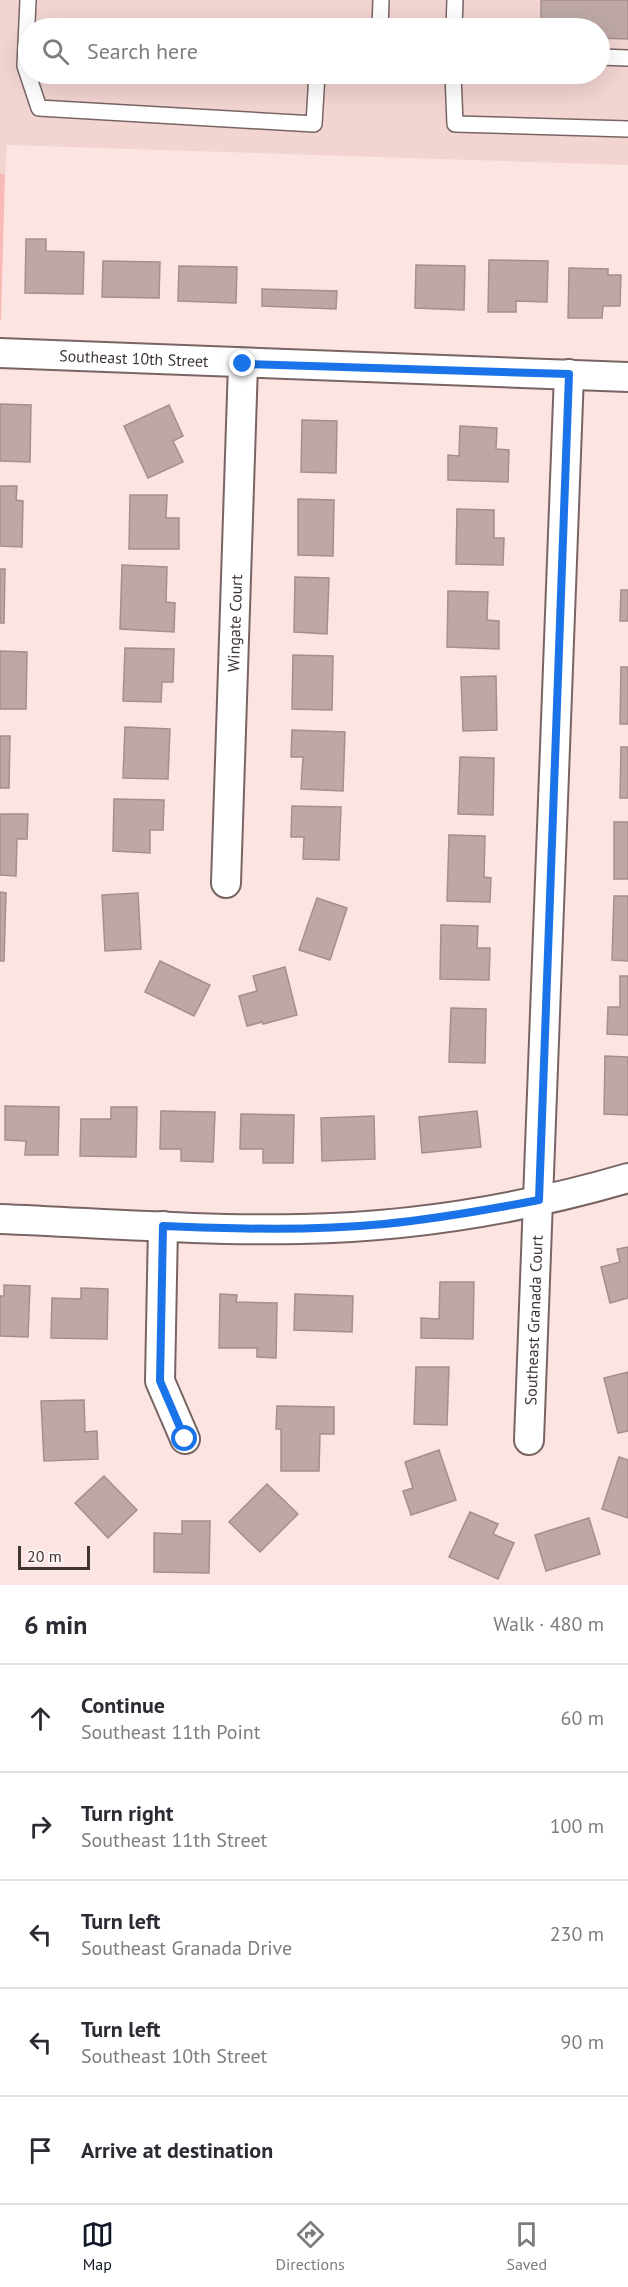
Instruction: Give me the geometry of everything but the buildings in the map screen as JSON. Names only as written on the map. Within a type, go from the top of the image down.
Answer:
[{"type":"street","name":"Southeast 10th Street","points":[[0,353],[628,377]]},
{"type":"street","name":"Wingate Court","points":[[226,883],[243,364]]},
{"type":"street","name":"Southeast Granada Court","points":[[529,1440],[569,374]]},
{"type":"street","points":[[0,1219],[228,1229],[302,1229],[383,1224],[456,1215],[539,1200],[587,1190],[628,1178]]},
{"type":"street","points":[[163,1226],[160,1381],[185,1439]]},
{"type":"lane","points":[[27,18],[28,0]]},
{"type":"lane","points":[[380,18],[381,0]]},
{"type":"lane","points":[[454,18],[455,0]]},
{"type":"lane","points":[[610,57],[628,58]]},
{"type":"lane","points":[[31,84],[39,108],[314,124],[316,84]]},
{"type":"lane","points":[[453,84],[455,124],[628,129]]},
{"type":"shaded area","points":[[0,0],[628,0],[628,165],[7,145],[5,174],[0,174]]},
{"type":"shaded area","points":[[0,174],[5,174],[1,320],[0,320]]},
{"type":"route","points":[[185,1439],[160,1381],[163,1226],[302,1229],[383,1224],[456,1215],[539,1200],[569,374],[243,364]]}]
